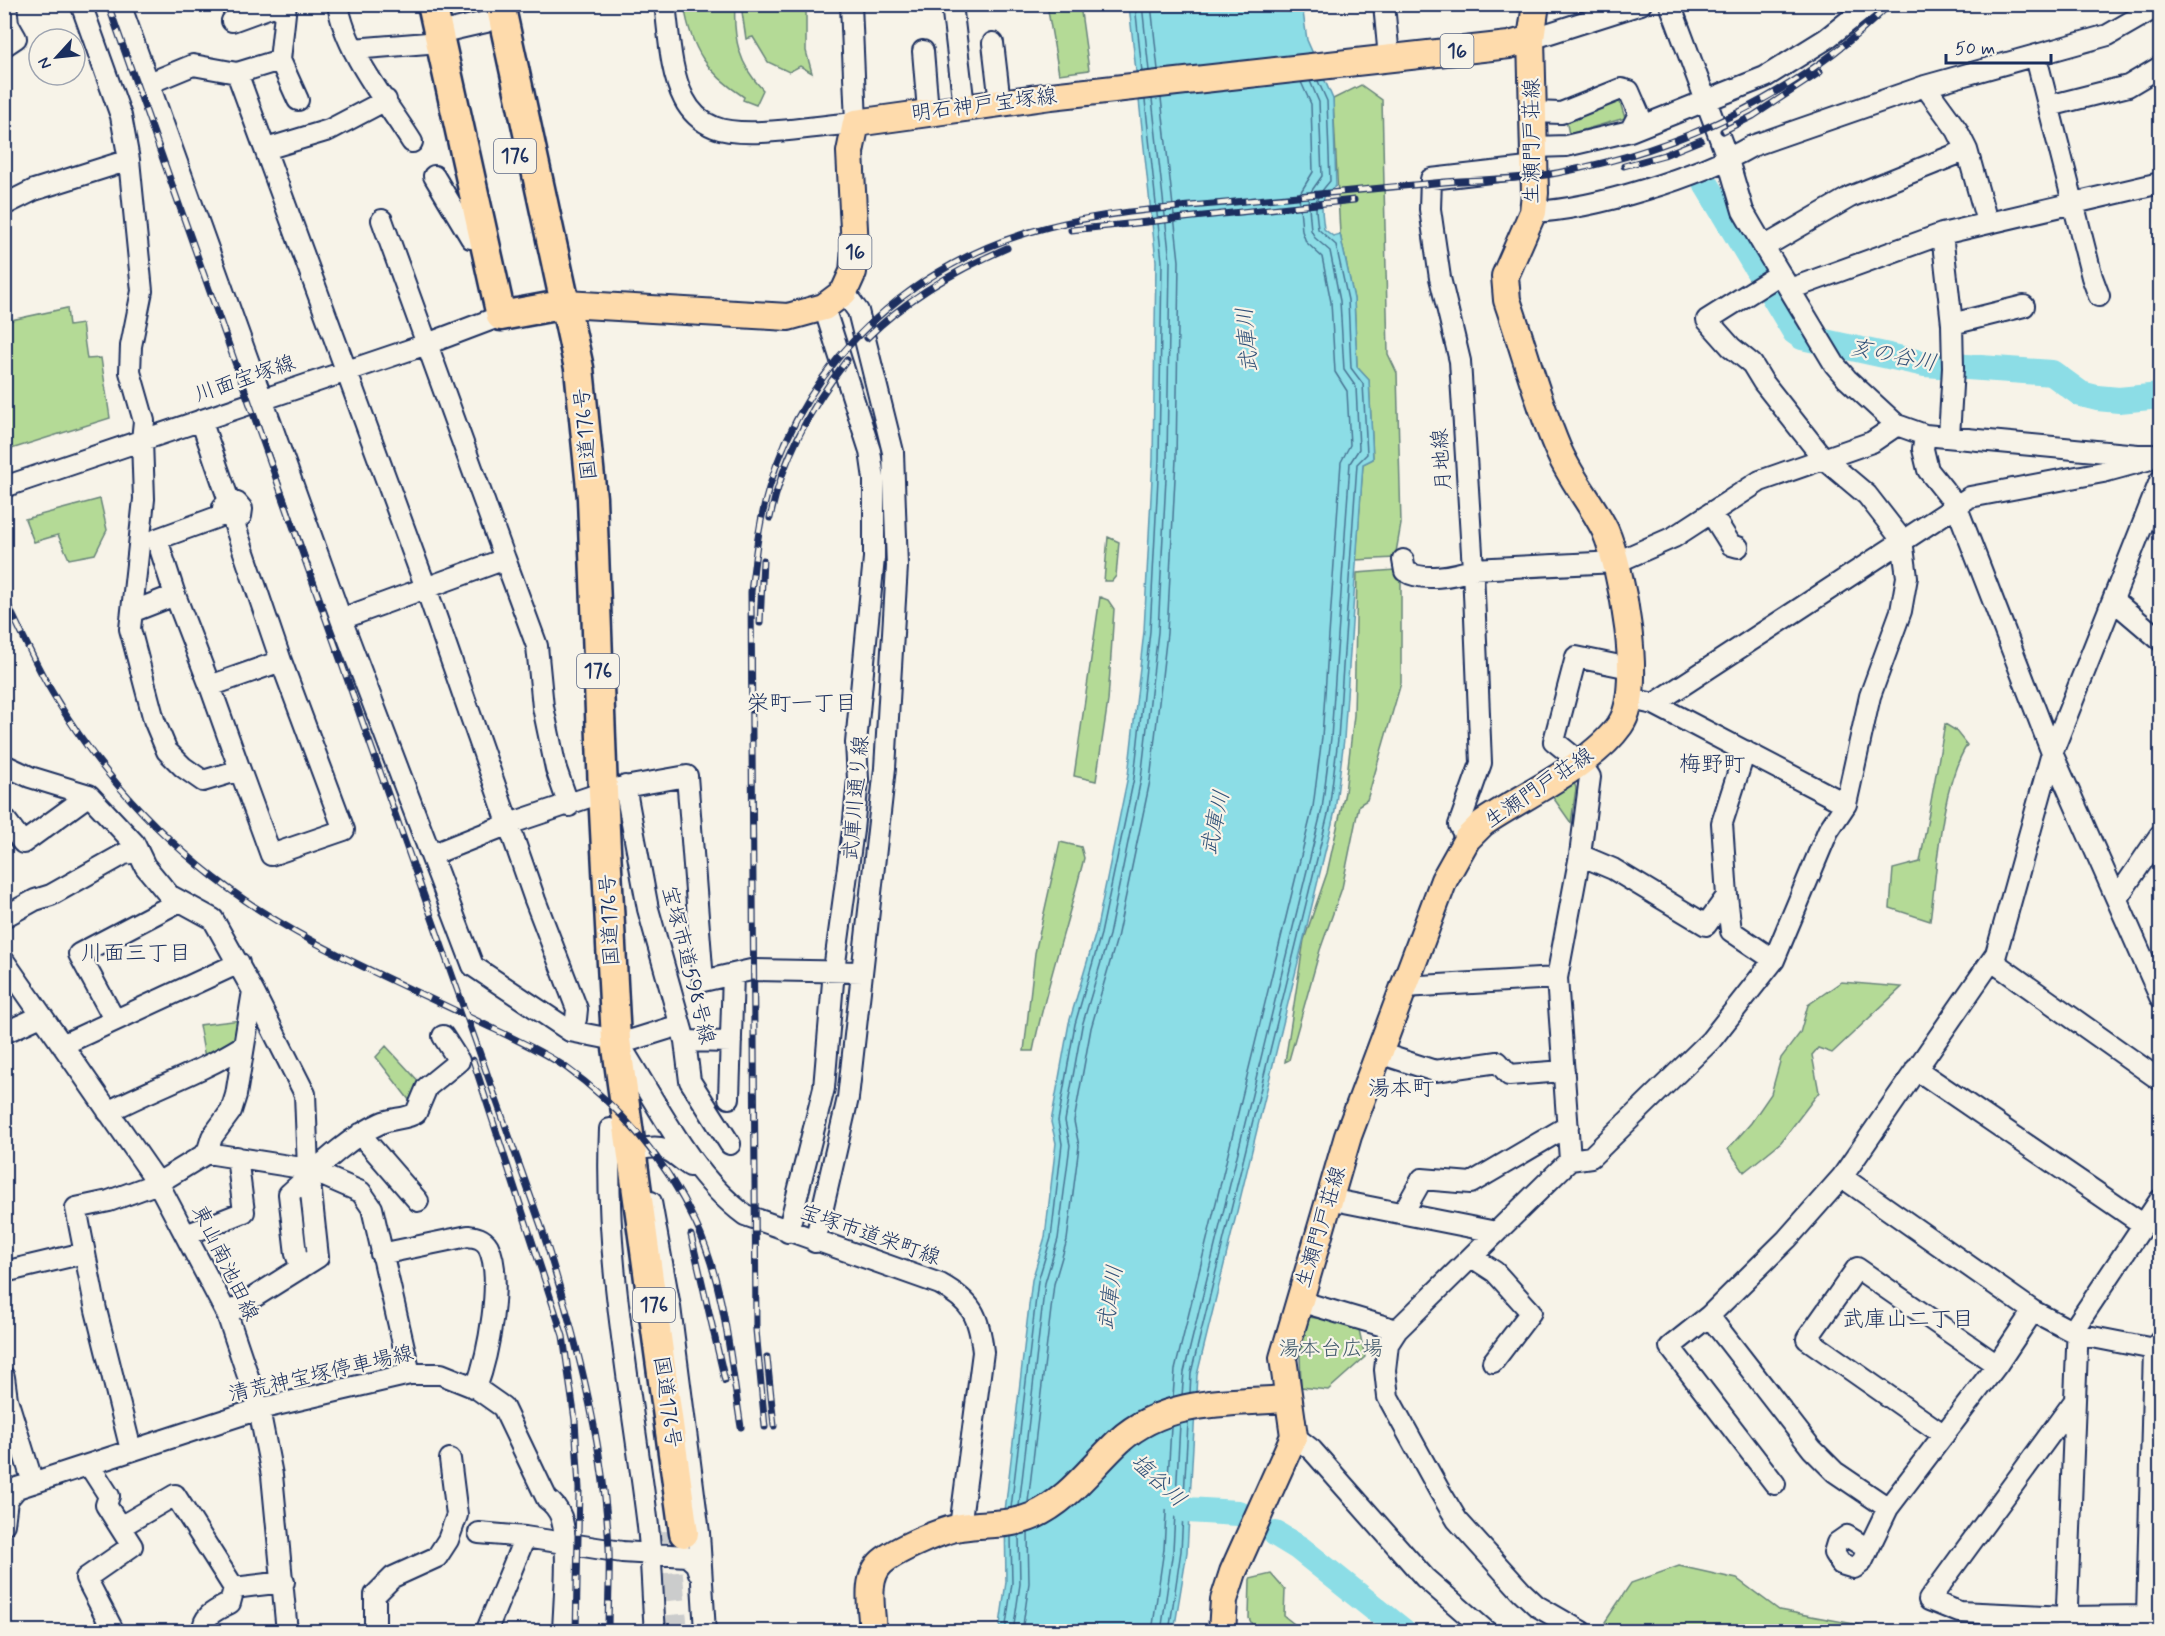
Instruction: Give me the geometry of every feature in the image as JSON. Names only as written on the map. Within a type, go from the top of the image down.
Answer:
[{"type":"highway","name":"176","points":[[432,4],[501,316]]},
{"type":"highway","name":"国道176号","points":[[489,10],[557,306],[575,502],[596,795],[608,1038],[610,1129],[666,1538]]},
{"type":"highway","points":[[501,316],[557,306]]},
{"type":"highway","name":"国道176号","points":[[608,1038],[622,1077],[666,1538]]},
{"type":"main road","points":[[1531,39],[1536,4]]},
{"type":"main road","name":"明石神戸宝塚線","points":[[856,123],[928,111],[1051,96],[1509,45],[1531,39]]},
{"type":"main road","name":"生瀬門戸荘線","points":[[1294,1436],[1294,1421],[1287,1399],[1282,1358],[1348,1136],[1444,880],[1467,839],[1483,823],[1605,744],[1643,701],[1630,668],[1622,586],[1617,562],[1604,530],[1557,449],[1508,300],[1506,276],[1533,213],[1535,157],[1531,39]]},
{"type":"main road","name":"16","points":[[557,306],[788,317],[824,307],[844,292],[853,272],[855,248],[850,152],[856,123]]},
{"type":"main road","points":[[873,1632],[872,1577],[881,1563],[899,1551],[967,1526],[1012,1522],[1033,1516],[1057,1502],[1119,1441],[1161,1414],[1183,1407],[1287,1399]]},
{"type":"main road","points":[[1226,1630],[1224,1600],[1233,1572],[1294,1436]]},
{"type":"street","points":[[4,46],[16,38],[8,24],[6,4]]},
{"type":"street","points":[[81,4],[121,116],[129,160],[142,291],[131,346],[130,372],[144,421],[142,440],[144,499],[134,611],[130,629],[154,720],[166,751],[203,781],[240,770]]},
{"type":"street","points":[[120,4],[341,619],[473,966],[570,1031],[632,1040],[682,1033],[731,1042]]},
{"type":"street","points":[[232,21],[279,4]]},
{"type":"street","points":[[286,4],[280,60],[298,100]]},
{"type":"street","points":[[338,4],[340,17],[353,49],[412,142]]},
{"type":"street","points":[[665,4],[680,91],[690,109],[706,123],[730,131],[856,123],[851,4]]},
{"type":"street","points":[[952,4],[964,107]]},
{"type":"street","points":[[1384,4],[1386,58]]},
{"type":"street","points":[[1531,39],[1641,4]]},
{"type":"street","points":[[1670,4],[1728,160],[1743,211],[1764,247],[1776,281],[1841,372],[1859,393],[1897,425],[1925,435],[2138,455],[2160,455]]},
{"type":"street","points":[[1535,157],[1566,146],[1630,131],[1765,77],[1826,39],[1870,4]]},
{"type":"street","points":[[1533,213],[1559,211],[1654,186],[1728,160],[1752,146],[1925,86],[2036,57],[2108,35],[2160,5]]},
{"type":"street","points":[[353,49],[439,37],[489,10]]},
{"type":"street","points":[[993,43],[1000,103]]},
{"type":"street","points":[[923,51],[928,111]]},
{"type":"street","points":[[2036,57],[2092,277],[2099,296]]},
{"type":"street","points":[[147,84],[193,65],[237,73],[280,60]]},
{"type":"street","points":[[2049,106],[2128,86],[2160,67]]},
{"type":"street","points":[[237,73],[426,588],[577,1009],[576,1019],[570,1031]]},
{"type":"street","points":[[1925,86],[1957,130],[1967,150],[1987,222]]},
{"type":"street","points":[[1533,112],[1561,113],[1621,89],[1629,91],[1639,114],[1630,131]]},
{"type":"street","points":[[266,149],[332,137],[386,100]]},
{"type":"street","points":[[1764,247],[1850,197],[1967,150]]},
{"type":"street","name":"月地線","points":[[1467,839],[1459,825],[1481,763],[1473,569],[1460,361],[1440,278],[1430,209],[1431,179],[1535,157]]},
{"type":"street","points":[[4,205],[34,190],[129,160]]},
{"type":"street","points":[[434,176],[471,238],[483,236]]},
{"type":"street","points":[[1582,1632],[1537,1606],[1457,1520],[1388,1396],[1385,1370],[1388,1344],[1398,1330],[1570,1160],[1591,1157],[1703,1049],[1774,960],[1828,831],[1846,804],[1870,696],[1900,611],[1907,577],[1902,540],[1867,495],[1823,458],[1762,382],[1752,364],[1731,347],[1707,320],[1776,281],[1987,222],[2160,183]]},
{"type":"street","name":"宝塚市道598号線","points":[[382,220],[537,646],[543,706],[556,769],[596,795],[648,909],[682,1033],[690,1081],[730,1144]]},
{"type":"street","points":[[1942,234],[1952,324],[1953,368],[1949,437]]},
{"type":"street","name":"武庫川通り線","points":[[815,1242],[848,1098],[885,744],[897,566],[896,477],[893,452],[858,311],[844,292]]},
{"type":"street","points":[[1952,324],[2024,306]]},
{"type":"street","name":"武庫川通り線","points":[[788,1232],[824,1088],[834,970],[858,780],[856,742],[874,558],[874,479],[870,451],[824,307]]},
{"type":"street","name":"川面宝塚線","points":[[4,487],[346,369],[427,344],[501,316]]},
{"type":"street","points":[[843,363],[866,346]]},
{"type":"street","points":[[201,420],[229,513],[280,661],[344,830],[271,855],[175,595],[157,539],[229,513]]},
{"type":"street","points":[[1402,560],[1405,572],[1413,576],[1460,574],[1473,569],[1617,562],[1674,537],[1760,481],[1872,442],[1897,425]]},
{"type":"street","points":[[1925,435],[1923,449],[1928,470],[1956,504],[2052,753],[2160,997]]},
{"type":"street","points":[[1643,701],[1970,497],[2103,472],[2160,455]]},
{"type":"street","points":[[1775,1484],[1670,1347],[1709,1316],[1787,1239],[1842,1177],[1996,954],[2052,753],[2160,481]]},
{"type":"street","points":[[1711,513],[1731,545],[1738,547]]},
{"type":"street","points":[[341,619],[505,559]]},
{"type":"street","points":[[134,611],[175,595]]},
{"type":"street","points":[[2113,600],[2160,640]]},
{"type":"street","points":[[1570,1160],[1557,978],[1580,855],[1590,777],[1580,762],[1554,741],[1576,657],[1630,668]]},
{"type":"street","points":[[210,686],[280,661]]},
{"type":"street","points":[[1643,701],[1846,804]]},
{"type":"street","points":[[856,742],[885,744]]},
{"type":"street","points":[[1745,751],[1722,823],[1731,932],[1774,960]]},
{"type":"street","points":[[4,765],[23,774],[89,795],[134,843],[137,852],[169,895],[213,919],[239,963],[305,1095],[311,1171]]},
{"type":"street","points":[[431,855],[509,824],[596,795],[687,776],[703,981],[742,972],[834,970],[862,972]]},
{"type":"street","points":[[4,818],[23,843],[89,795]]},
{"type":"street","points":[[2117,898],[2160,835]]},
{"type":"street","points":[[4,917],[35,900],[51,895],[124,854],[137,852]]},
{"type":"street","points":[[1580,855],[1613,869],[1707,925],[1727,896]]},
{"type":"street","points":[[114,1019],[79,954],[180,902]]},
{"type":"street","name":"東山南池田線","points":[[4,961],[159,1183],[227,1314],[259,1409],[272,1475],[284,1582],[286,1632]]},
{"type":"street","points":[[1992,961],[2160,1080]]},
{"type":"street","points":[[62,1045],[239,963]]},
{"type":"street","points":[[729,1098],[731,1042],[742,972]]},
{"type":"street","points":[[1404,987],[1557,978]]},
{"type":"street","points":[[207,1153],[212,1137],[231,1111],[239,1086],[243,1046],[253,991]]},
{"type":"street","points":[[4,1033],[41,1016]]},
{"type":"street","points":[[227,1314],[301,1268],[296,1254],[289,1194],[311,1171],[360,1134],[382,1123],[417,1113],[427,1087],[459,1061],[443,1036]]},
{"type":"street","name":"宝塚市道栄町線","points":[[608,1038],[702,1175],[723,1199],[745,1215],[788,1232],[940,1284],[961,1296],[973,1311],[981,1331],[983,1352],[967,1526]]},
{"type":"street","points":[[108,1112],[141,1094],[214,1064],[243,1046]]},
{"type":"street","points":[[1379,1053],[1435,1071],[1498,1062],[1509,1075],[1564,1071]]},
{"type":"street","points":[[1916,1069],[2144,1225]]},
{"type":"street","points":[[622,1077],[641,1149],[670,1307],[699,1533],[699,1573],[705,1632]]},
{"type":"street","points":[[1403,1213],[1422,1179],[1471,1183],[1568,1126]]},
{"type":"street","points":[[360,1134],[418,1201]]},
{"type":"street","points":[[641,1149],[667,1148],[702,1175]]},
{"type":"street","points":[[131,1450],[108,1360],[76,1208],[109,1201],[159,1183],[207,1153],[311,1171],[361,1192],[372,1208],[410,1374]]},
{"type":"street","points":[[186,1235],[244,1212],[237,1157]]},
{"type":"street","points":[[1842,1177],[2033,1311],[2077,1334],[2158,1348],[2153,1620],[2066,1624],[1959,1612],[1929,1600],[2073,1403]]},
{"type":"street","points":[[1329,1199],[1496,1232]]},
{"type":"street","points":[[2066,1624],[2073,1403],[2078,1323],[2082,1313],[2160,1200]]},
{"type":"street","points":[[381,1254],[468,1236],[481,1239],[487,1245],[495,1294],[493,1317],[476,1388]]},
{"type":"street","points":[[4,1272],[84,1253]]},
{"type":"street","points":[[1472,1257],[1495,1272],[1531,1312],[1493,1362]]},
{"type":"street","points":[[1944,1435],[1807,1339],[1857,1269],[1996,1365]]},
{"type":"street","points":[[1299,1301],[1398,1330]]},
{"type":"street","points":[[1868,1549],[1888,1508],[1996,1365],[2033,1311]]},
{"type":"street","points":[[1709,1316],[1812,1449],[1835,1472],[1888,1508]]},
{"type":"street","name":"清荒神宝塚停車場線","points":[[4,1524],[6,1499],[17,1488],[259,1409],[410,1374],[441,1374],[476,1388],[503,1407],[547,1499],[555,1505],[561,1518],[564,1543],[563,1632]]},
{"type":"street","points":[[4,1377],[7,1399],[33,1483]]},
{"type":"street","points":[[1294,1436],[1312,1450],[1425,1578],[1487,1632]]},
{"type":"street","points":[[375,1632],[375,1595],[393,1577],[437,1557],[448,1540],[457,1515],[450,1460]]},
{"type":"street","points":[[89,1465],[109,1496],[106,1505],[132,1546],[86,1578],[114,1632]]},
{"type":"street","points":[[120,1527],[175,1495],[234,1588],[230,1603],[209,1615],[203,1623],[203,1632]]},
{"type":"street","points":[[479,1533],[525,1537],[622,1552],[643,1566],[650,1577],[655,1632]]},
{"type":"street","points":[[622,1552],[637,1546],[645,1536],[666,1538],[692,1559],[699,1573]]},
{"type":"street","points":[[486,1632],[525,1537]]},
{"type":"street","points":[[622,1552],[666,1538]]},
{"type":"street","points":[[650,1577],[666,1538]]},
{"type":"street","points":[[650,1577],[662,1562],[666,1538]]},
{"type":"street","points":[[234,1588],[284,1582]]},
{"type":"green space","points":[[684,5],[735,5],[735,29],[739,50],[748,71],[763,90],[756,105],[743,100],[744,97],[720,79],[703,58],[691,35]]},
{"type":"green space","points":[[741,5],[816,5],[816,10],[806,10],[806,51],[812,73],[800,66],[789,72],[768,62],[753,37],[746,39]]},
{"type":"green space","points":[[1047,5],[1080,5],[1089,70],[1059,74]]},
{"type":"green space","points":[[1361,85],[1382,100],[1388,354],[1397,373],[1401,524],[1395,558],[1356,560],[1363,464],[1373,459],[1369,380],[1357,367],[1354,299],[1340,234],[1333,99]]},
{"type":"green space","points":[[1619,99],[1625,118],[1569,134],[1566,120]]},
{"type":"green space","points":[[4,297],[11,320],[67,308],[69,326],[82,324],[87,359],[101,358],[110,418],[5,451]]},
{"type":"green space","points":[[100,499],[107,530],[95,554],[69,559],[58,535],[34,542],[25,519]]},
{"type":"green space","points":[[1108,537],[1119,542],[1116,576],[1112,581],[1104,581]]},
{"type":"green space","points":[[1395,570],[1401,579],[1401,683],[1367,800],[1359,805],[1342,888],[1320,950],[1289,1060],[1285,1062],[1304,940],[1327,873],[1345,792],[1354,715],[1357,573]]},
{"type":"green space","points":[[1100,597],[1108,600],[1114,609],[1108,701],[1096,781],[1074,776]]},
{"type":"green space","points":[[1945,724],[1955,730],[1967,745],[1958,763],[1945,806],[1930,921],[1890,908],[1893,869],[1920,862]]},
{"type":"green space","points":[[1574,782],[1576,788],[1571,823],[1552,796]]},
{"type":"green space","points":[[1060,842],[1081,847],[1084,858],[1033,1051],[1024,1051],[1035,953]]},
{"type":"green space","points":[[1841,982],[1902,987],[1832,1053],[1818,1048],[1812,1055],[1819,1092],[1781,1142],[1744,1172],[1728,1149],[1751,1123],[1771,1094],[1781,1058],[1800,1033],[1808,1005]]},
{"type":"green space","points":[[241,1020],[239,1043],[206,1063],[199,1025]]},
{"type":"green space","points":[[386,1046],[422,1085],[413,1105],[376,1057]]},
{"type":"green space","name":"湯本台広場","points":[[1309,1317],[1358,1325],[1365,1357],[1328,1390],[1301,1387],[1300,1354]]},
{"type":"green space","points":[[1679,1566],[1737,1579],[1779,1610],[1881,1631],[1614,1632],[1605,1622],[1631,1583]]},
{"type":"green space","points":[[1271,1574],[1285,1590],[1284,1616],[1303,1631],[1255,1631],[1249,1618],[1250,1579]]},
{"type":"water","name":"武庫川","points":[[1129,5],[1302,5],[1307,40],[1333,99],[1336,186],[1323,199],[1322,216],[1324,229],[1333,236],[1340,234],[1354,299],[1357,367],[1369,380],[1373,459],[1363,464],[1344,739],[1335,811],[1197,1375],[1187,1552],[1174,1631],[999,1632],[1006,1582],[1005,1511],[1032,1280],[1045,1237],[1056,1143],[1051,1122],[1069,1023],[1096,932],[1128,776],[1144,631],[1153,459],[1156,261]]},
{"type":"waterway","name":"亥の谷川","points":[[1705,182],[1795,332],[1802,337],[1925,364],[2052,373],[2081,394],[2097,398],[2119,400],[2160,396]]},
{"type":"waterway","name":"塩谷川","points":[[1162,1489],[1187,1510],[1238,1513]]},
{"type":"waterway","name":"塩谷川","points":[[1276,1534],[1299,1548],[1404,1632]]},
{"type":"tunnel","points":[[665,1531],[674,1632]]},
{"type":"railway","points":[[108,4],[553,1265],[586,1385],[601,1466],[609,1549],[608,1632]]},
{"type":"railway","points":[[765,1427],[756,1330],[751,592],[758,540],[769,488],[787,441],[810,397],[839,357],[874,321],[912,290],[954,263],[1000,242],[1048,227],[1094,217],[1141,211],[1543,175],[1603,163],[1648,150],[1736,114],[1778,91],[1855,36],[1890,4]]},
{"type":"railway","points":[[1723,131],[1753,116],[1820,72]]},
{"type":"railway","points":[[1624,166],[1664,155],[1701,140]]},
{"type":"railway","points":[[1071,230],[1354,200]]},
{"type":"railway","points":[[867,338],[899,310],[933,286],[1007,248]]},
{"type":"railway","points":[[770,518],[790,455],[821,396],[847,360]]},
{"type":"railway","points":[[760,623],[763,560]]},
{"type":"railway","points":[[4,597],[45,681],[94,755],[143,813],[199,866],[229,889],[287,927],[366,969],[554,1059],[604,1098],[639,1135],[670,1177],[695,1222],[705,1246],[720,1296],[741,1427]]},
{"type":"railway","points":[[473,1060],[563,1336],[575,1420],[579,1489],[576,1632]]},
{"type":"railway","points":[[691,1235],[725,1381]]},
{"type":"railway","points":[[767,1357],[774,1426]]},
{"type":"district","name":"栄町一丁目","points":[[802,704]]},
{"type":"district","name":"梅野町","points":[[1712,765]]},
{"type":"district","name":"川面三丁目","points":[[136,954]]},
{"type":"district","name":"湯本町","points":[[1401,1089]]},
{"type":"district","name":"武庫山二丁目","points":[[1908,1320]]}]
